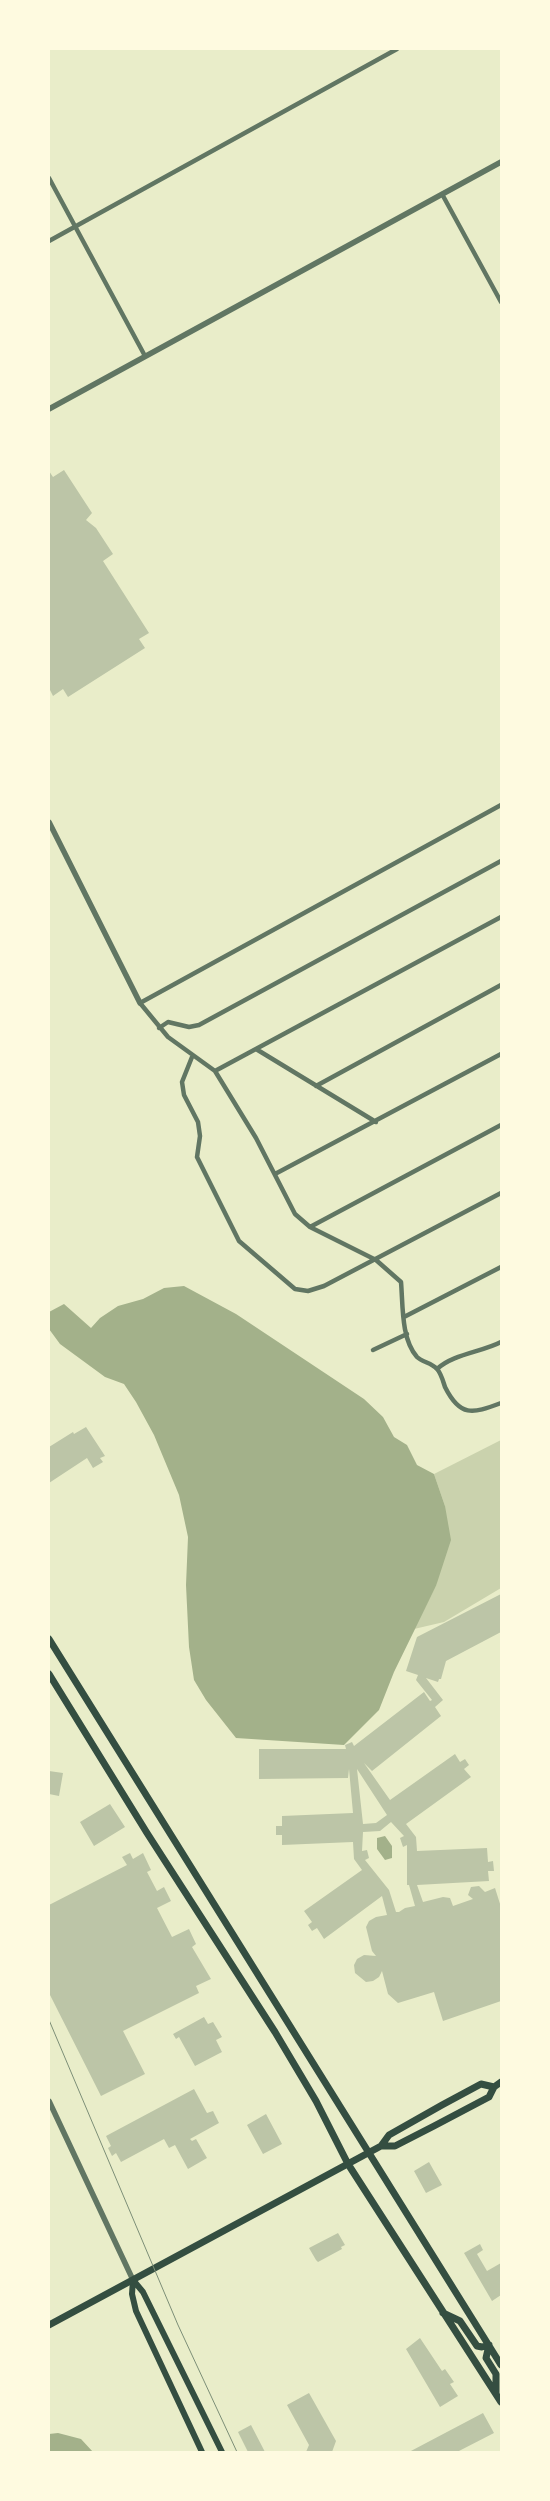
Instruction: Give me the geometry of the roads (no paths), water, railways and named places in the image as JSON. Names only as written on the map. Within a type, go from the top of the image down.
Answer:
[{"type":"main road","points":[[49,1639],[501,2365]]},
{"type":"main road","points":[[49,1674],[147,1833],[275,2032],[316,2101],[348,2164],[501,2402]]},
{"type":"main road","points":[[381,2146],[395,2146],[489,2097],[494,2087],[501,2082]]},
{"type":"main road","points":[[49,2325],[381,2146],[389,2135],[481,2084],[494,2087]]},
{"type":"main road","points":[[133,2280],[132,2294],[136,2311],[202,2452]]},
{"type":"main road","points":[[133,2280],[143,2292],[222,2452]]},
{"type":"main road","points":[[443,2313],[460,2321],[477,2346],[482,2348],[489,2345]]},
{"type":"main road","points":[[489,2345],[486,2351],[486,2358],[496,2374],[496,2393]]},
{"type":"street","points":[[49,241],[397,49]]},
{"type":"street","points":[[49,409],[501,162]]},
{"type":"street","points":[[49,178],[145,356]]},
{"type":"street","points":[[442,194],[501,302]]},
{"type":"street","points":[[140,1003],[501,805]]},
{"type":"street","points":[[49,822],[140,1003],[158,1028],[192,1057],[215,1071],[236,1102],[295,1214],[310,1227],[376,1260],[401,1282],[408,1342],[418,1357],[437,1369],[453,1402],[459,1408],[469,1412],[482,1411],[501,1403]]},
{"type":"street","points":[[158,1028],[168,1022],[189,1027],[199,1025],[501,862]]},
{"type":"street","points":[[215,1071],[501,917]]},
{"type":"street","points":[[316,1086],[501,985]]},
{"type":"street","points":[[256,1049],[376,1122]]},
{"type":"street","points":[[275,1174],[501,1054]]},
{"type":"street","points":[[192,1057],[182,1082],[184,1095],[198,1122],[200,1136],[197,1157],[238,1240],[295,1289],[308,1291],[324,1286],[501,1193]]},
{"type":"street","points":[[310,1227],[501,1125]]},
{"type":"street","points":[[404,1317],[501,1267]]},
{"type":"street","points":[[373,1350],[407,1334]]},
{"type":"street","points":[[437,1369],[444,1362],[487,1349],[501,1342]]},
{"type":"street","points":[[49,2101],[133,2280]]},
{"type":"tram line","points":[[49,2020],[178,2325],[237,2452]]}]
